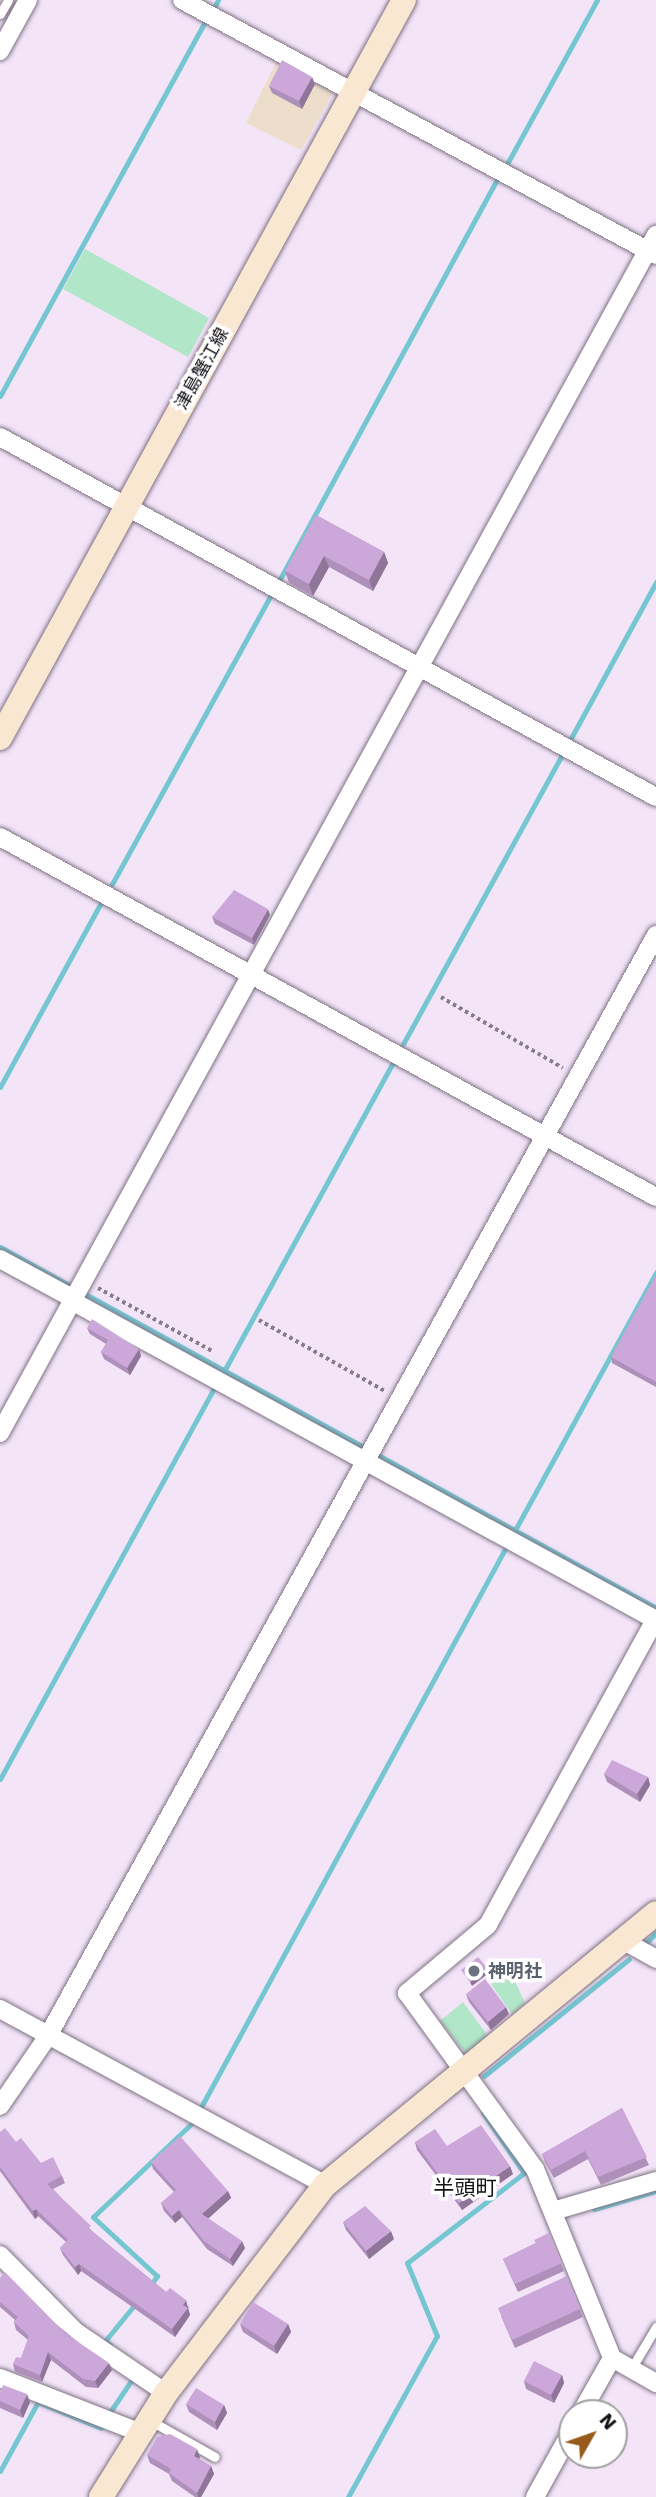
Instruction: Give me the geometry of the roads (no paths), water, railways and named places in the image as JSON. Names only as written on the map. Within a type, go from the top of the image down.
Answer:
[{"type":"main road","name":"津島蟹江線","points":[[0,738],[404,0]]},
{"type":"main road","points":[[101,2497],[166,2393],[325,2185],[656,1913]]},
{"type":"street","points":[[0,51],[6,19],[28,0]]},
{"type":"street","points":[[0,1433],[653,247],[353,93],[182,0]]},
{"type":"street","points":[[0,437],[656,797]]},
{"type":"street","points":[[0,836],[253,973],[656,1198]]},
{"type":"street","points":[[0,2106],[48,2035],[542,1134],[656,935]]},
{"type":"street","points":[[0,1259],[77,1292],[367,1452],[656,1619],[488,1925],[407,1993],[467,2071],[535,2169],[553,2211],[573,2275],[612,2358],[656,2383]]},
{"type":"street","points":[[624,1941],[656,1959]]},
{"type":"street","points":[[0,2009],[325,2185]]},
{"type":"street","points":[[553,2211],[656,2181]]},
{"type":"street","points":[[0,2255],[76,2332],[166,2393]]},
{"type":"street","points":[[589,2399],[612,2358]]},
{"type":"street","points":[[0,2378],[145,2427]]},
{"type":"street","points":[[535,2497],[558,2455]]},
{"type":"lane","points":[[6,19],[8,0]]},
{"type":"lane","points":[[631,2369],[656,2327]]},
{"type":"lane","points":[[145,2427],[215,2458]]},
{"type":"waterway","points":[[214,8],[218,0]]},
{"type":"waterway","points":[[508,162],[597,0]]},
{"type":"waterway","points":[[0,396],[205,21]]},
{"type":"waterway","points":[[280,579],[497,180]]},
{"type":"waterway","points":[[571,738],[656,582]]},
{"type":"waterway","points":[[112,884],[271,595]]},
{"type":"waterway","points":[[403,1044],[562,755]]},
{"type":"waterway","points":[[0,1087],[100,904]]},
{"type":"waterway","points":[[224,1371],[392,1064]]},
{"type":"waterway","points":[[0,1247],[656,1608]]},
{"type":"waterway","points":[[515,1530],[656,1272]]},
{"type":"waterway","points":[[0,1779],[215,1387]]},
{"type":"waterway","points":[[201,2107],[505,1549]]},
{"type":"waterway","points":[[646,1943],[656,1933]]},
{"type":"waterway","points":[[484,2076],[629,1959]]},
{"type":"waterway","points":[[348,2497],[437,2336],[407,2263],[524,2173],[483,2113]]},
{"type":"waterway","points":[[149,2287],[157,2276],[93,2217],[193,2122]]},
{"type":"waterway","points":[[594,2209],[656,2191]]},
{"type":"waterway","points":[[110,2345],[105,2341],[136,2303]]},
{"type":"waterway","points":[[110,2412],[132,2379]]},
{"type":"waterway","points":[[0,2471],[38,2402],[101,2428]]},
{"type":"place","name":"神明社","points":[[474,1971]]},
{"type":"district","name":"半頭町","points":[[465,2188]]}]
